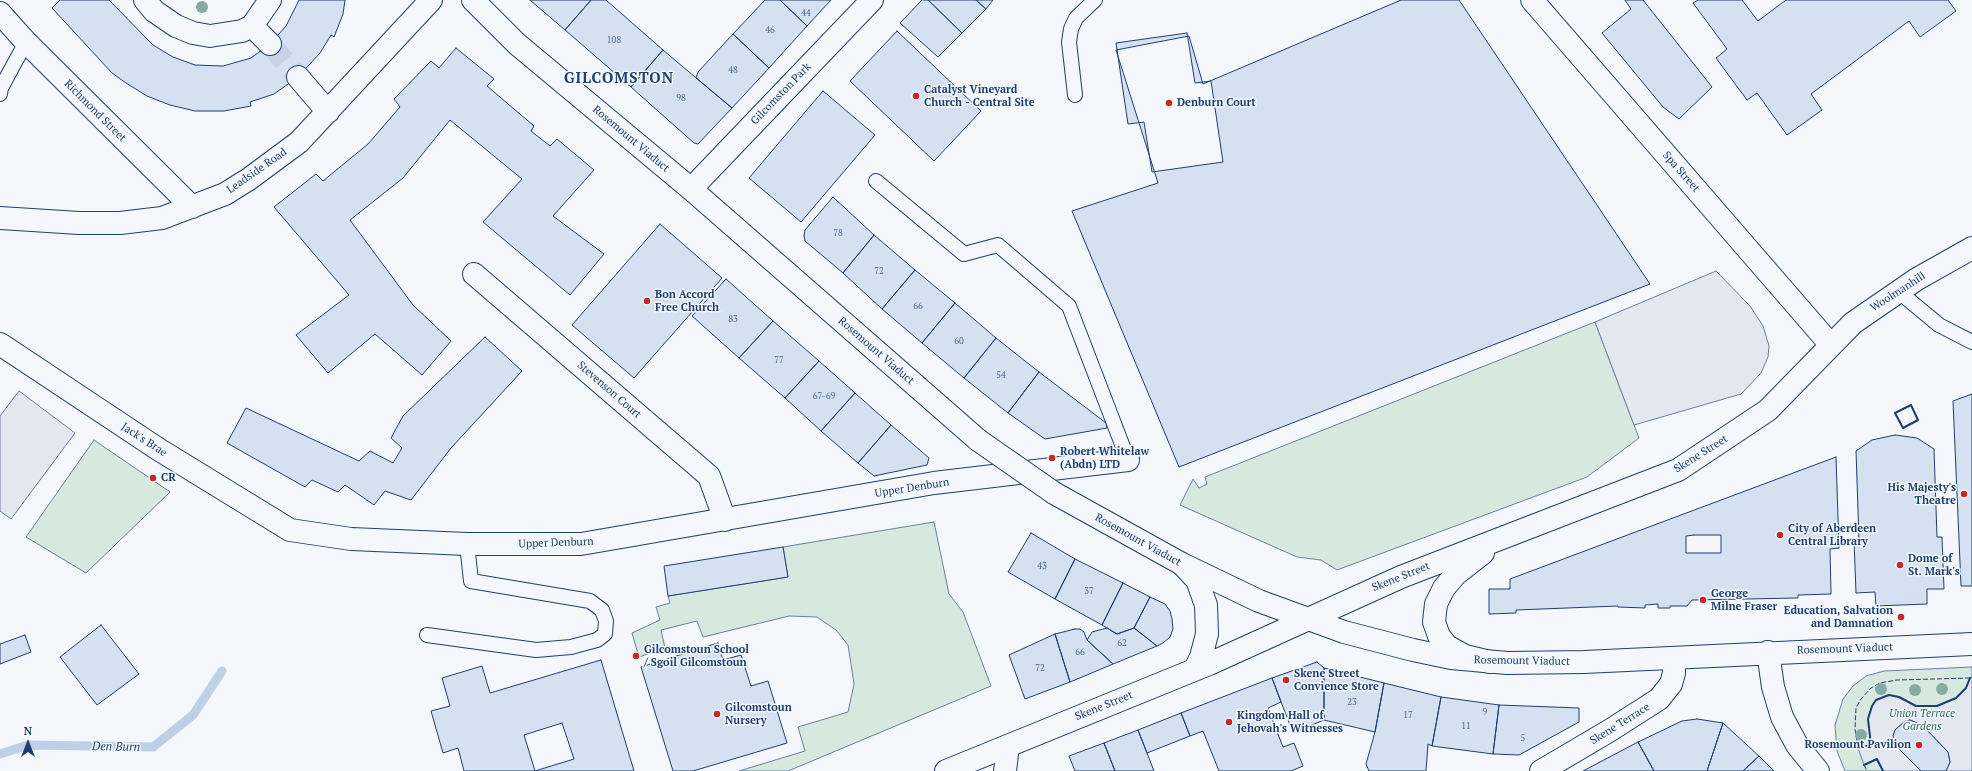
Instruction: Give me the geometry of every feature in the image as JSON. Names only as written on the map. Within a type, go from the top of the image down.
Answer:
[{"type":"street","points":[[145,0],[166,19],[193,33],[210,36],[227,35],[242,31],[252,26],[270,0]]},
{"type":"street","name":"Leadside Road","points":[[0,218],[79,223],[120,223],[162,218],[225,194],[249,179],[299,142],[431,0]]},
{"type":"street","name":"Rosemount Viaduct","points":[[473,0],[517,44],[691,189],[978,440],[1054,493],[1182,564],[1243,595],[1307,620],[1359,636],[1420,652],[1490,662],[1524,664],[1972,644]]},
{"type":"street","name":"Gilcomston Park","points":[[691,189],[872,0]]},
{"type":"street","name":"Spa Street","points":[[1532,0],[1830,344]]},
{"type":"street","name":"Richmond Street","points":[[0,13],[26,42],[192,207]]},
{"type":"street","points":[[252,26],[270,44]]},
{"type":"street","points":[[298,77],[328,112]]},
{"type":"street","name":"Woolmanhill","points":[[1830,344],[1853,323],[1898,291],[1972,248]]},
{"type":"street","name":"Stevenson Court","points":[[474,274],[709,476],[725,520]]},
{"type":"street","name":"Jack's Brae","points":[[0,344],[158,449],[290,530]]},
{"type":"street","name":"Skene Street","points":[[946,771],[1195,669],[1401,577],[1678,470],[1768,410],[1830,344]]},
{"type":"street","name":"Upper Denburn","points":[[290,530],[351,539],[467,544],[581,544],[934,483],[1128,460]]},
{"type":"street","points":[[1490,662],[1465,656],[1448,646],[1436,629],[1434,614],[1440,596],[1456,574],[1494,545],[1514,533]]},
{"type":"street","points":[[1182,564],[1197,580],[1206,605],[1207,634],[1201,657],[1195,669]]},
{"type":"street","points":[[1768,652],[1773,687],[1782,717],[1800,749],[1818,771]]},
{"type":"street","name":"Skene Terrace","points":[[1542,771],[1659,699],[1673,679],[1674,658]]},
{"type":"street","points":[[1005,771],[1008,746]]},
{"type":"lane","points":[[1075,95],[1069,42],[1071,29],[1076,18],[1095,0]]},
{"type":"lane","points":[[0,94],[1,88],[26,42]]},
{"type":"lane","name":"Upper Denburn","points":[[876,181],[964,254],[998,245],[1069,306],[1128,460]]},
{"type":"lane","points":[[1898,291],[1939,325],[1972,342]]},
{"type":"lane","points":[[427,635],[536,650],[571,647],[598,640],[605,634],[606,621],[602,610],[590,601],[471,581],[467,544]]},
{"type":"green space","points":[[1595,322],[1639,438],[1587,477],[1337,570],[1321,560],[1297,557],[1180,505],[1193,479],[1199,488],[1207,484],[1205,477]]},
{"type":"green space","points":[[94,440],[170,492],[86,573],[26,537]]},
{"type":"green space","points":[[934,522],[949,594],[963,612],[991,686],[788,771],[739,771],[805,751],[798,727],[848,712],[854,684],[848,645],[836,630],[817,617],[789,616],[703,637],[697,621],[661,630],[665,648],[639,657],[632,633],[660,620],[656,607],[670,603],[668,596],[788,577],[783,547]]},
{"type":"green space","name":"Union Terrace Gardens","points":[[1972,667],[1972,771],[1845,771],[1837,751],[1835,725],[1843,699],[1853,686],[1866,676],[1884,671]]},
{"type":"shaded area","points":[[1716,271],[1750,306],[1763,326],[1769,346],[1768,357],[1761,373],[1741,394],[1634,425],[1595,322]]},
{"type":"shaded area","points":[[19,391],[75,433],[11,519],[0,511],[0,416]]},
{"type":"shaded area","points":[[1972,677],[1972,771],[1946,771],[1950,762],[1948,752],[1922,725],[1910,720],[1904,722],[1895,730],[1895,743],[1921,771],[1883,771],[1876,759],[1864,765],[1858,748],[1871,745],[1868,719],[1872,706],[1876,700],[1889,695],[1899,697],[1916,706],[1937,706],[1956,698],[1966,688],[1970,678]]},
{"type":"building","points":[[60,0],[109,0],[153,45],[173,57],[195,65],[223,66],[251,58],[270,44],[286,26],[299,0],[345,0],[343,14],[334,37],[331,35],[320,53],[298,77],[274,94],[250,102],[251,106],[224,111],[195,111],[170,105],[147,96],[112,73],[52,8]]},
{"type":"building","points":[[530,0],[591,0],[565,30]]},
{"type":"building","points":[[591,0],[606,0],[663,50],[631,87],[565,30]]},
{"type":"building","points":[[765,0],[780,0],[807,26],[769,68],[733,34]]},
{"type":"building","points":[[780,0],[831,0],[807,26]]},
{"type":"building","points":[[922,0],[928,0],[962,33],[938,57],[900,23]]},
{"type":"building","points":[[928,0],[976,0],[986,9],[962,33]]},
{"type":"building","points":[[976,0],[993,0],[986,9]]},
{"type":"building","points":[[1401,0],[1459,0],[1650,284],[1179,467],[1072,211],[1158,183],[1116,50],[1189,36],[1203,84]]},
{"type":"building","points":[[1625,0],[1643,0],[1712,87],[1679,119],[1663,107],[1602,33],[1631,9]]},
{"type":"building","points":[[1698,0],[1742,0],[1758,21],[1786,0],[1948,0],[1956,11],[1920,37],[1909,21],[1811,94],[1822,110],[1787,135],[1757,93],[1747,100],[1716,58],[1727,49],[1693,3]]},
{"type":"building","name":"Catalyst Vineyard Church - Central Site","points":[[897,31],[981,111],[934,161],[850,81]]},
{"type":"building","name":"Denburn Court","points":[[1187,33],[1195,83],[1211,81],[1223,162],[1152,172],[1144,122],[1128,124],[1116,43]]},
{"type":"building","points":[[733,34],[769,68],[732,108],[696,78],[698,72]]},
{"type":"building","points":[[456,48],[494,79],[487,86],[534,126],[531,131],[550,146],[557,139],[594,170],[553,216],[604,254],[570,295],[483,222],[522,179],[450,120],[403,178],[350,220],[413,305],[451,341],[422,375],[375,334],[328,373],[296,335],[349,295],[274,207],[316,174],[323,181],[368,144],[400,107],[394,99],[431,61],[439,68]]},
{"type":"building","points":[[663,50],[732,108],[698,144],[694,143],[631,87]]},
{"type":"building","points":[[823,91],[875,135],[801,222],[749,178]]},
{"type":"building","points":[[833,197],[874,235],[843,273],[805,241],[804,236],[805,230]]},
{"type":"building","name":"Bon Accord Free Church","points":[[660,224],[722,278],[634,378],[572,325]]},
{"type":"building","points":[[874,235],[915,270],[882,309],[843,273]]},
{"type":"building","points":[[915,270],[955,303],[922,343],[882,309]]},
{"type":"building","points":[[726,279],[773,321],[739,358],[692,316]]},
{"type":"building","points":[[955,303],[996,338],[964,378],[922,343]]},
{"type":"building","points":[[773,321],[819,361],[785,398],[739,358]]},
{"type":"building","points":[[485,337],[522,371],[451,448],[411,500],[385,491],[374,505],[345,485],[338,492],[312,480],[305,487],[227,443],[246,408],[359,461],[370,451],[393,463],[402,448],[391,438],[403,416]]},
{"type":"building","points":[[996,338],[1039,372],[1008,413],[964,378]]},
{"type":"building","points":[[819,361],[855,393],[821,431],[785,398]]},
{"type":"building","points":[[1039,372],[1106,423],[1107,428],[1045,439],[1008,413]]},
{"type":"building","points":[[855,393],[891,425],[858,463],[821,431]]},
{"type":"building","name":"His Majesty's Theatre","points":[[1972,394],[1972,586],[1961,586],[1953,401]]},
{"type":"building","points":[[891,425],[929,458],[927,465],[874,476],[858,463]]},
{"type":"building","points":[[1895,435],[1917,438],[1934,449],[1937,537],[1942,537],[1944,589],[1927,589],[1927,604],[1876,606],[1875,592],[1856,593],[1854,540],[1859,540],[1856,451],[1872,440]]},
{"type":"building","name":"City of Aberdeen Central Library","points":[[1836,457],[1839,548],[1830,549],[1831,594],[1798,595],[1798,598],[1692,600],[1687,606],[1670,606],[1670,608],[1658,608],[1658,604],[1645,605],[1645,608],[1618,606],[1516,610],[1516,613],[1489,614],[1489,589],[1510,589],[1510,579]],"holes":[[[1721,535],[1721,553],[1686,553],[1686,536]]]},
{"type":"building","points":[[1031,533],[1075,559],[1055,599],[1008,572]]},
{"type":"building","points":[[783,547],[788,577],[668,596],[664,566]]},
{"type":"building","points":[[1075,559],[1123,583],[1102,625],[1055,599]]},
{"type":"building","points":[[1123,583],[1150,597],[1134,628],[1117,634],[1102,625]]},
{"type":"building","points":[[1150,597],[1165,604],[1170,611],[1172,619],[1173,629],[1170,637],[1157,646],[1134,628]]},
{"type":"building","points":[[101,625],[139,674],[97,705],[60,657]]},
{"type":"building","points":[[1107,628],[1117,634],[1134,628],[1157,646],[1113,664],[1087,640],[1092,632]]},
{"type":"building","points":[[1080,629],[1084,632],[1087,640],[1113,664],[1070,682],[1055,634]]},
{"type":"building","points":[[1055,634],[1070,682],[1025,699],[1009,655]]},
{"type":"building","points":[[25,635],[31,652],[0,664],[0,644]]},
{"type":"building","name":"Gilcomstoun Nursery","points":[[718,643],[723,660],[741,655],[751,686],[768,681],[787,743],[693,771],[673,771],[641,667]]},
{"type":"building","points":[[601,660],[634,771],[535,771],[464,771],[458,748],[443,753],[431,711],[450,706],[442,678],[482,666],[490,693]],"holes":[[[562,723],[574,759],[535,771],[524,735]]]},
{"type":"building","points":[[1317,662],[1324,668],[1324,720],[1293,733],[1272,678]]},
{"type":"building","points":[[1324,668],[1384,683],[1375,732],[1324,720]]},
{"type":"building","name":"Kingdom Hall of Jehovah's Witnesses","points":[[1272,678],[1281,702],[1268,708],[1283,747],[1294,743],[1303,766],[1291,771],[1219,771],[1203,731],[1190,736],[1181,713]]},
{"type":"building","points":[[1384,683],[1441,697],[1432,746],[1428,744],[1426,771],[1369,771],[1366,764],[1375,732]]},
{"type":"building","points":[[1441,697],[1499,705],[1493,754],[1432,746]]},
{"type":"building","points":[[1499,705],[1579,708],[1579,722],[1519,755],[1493,754]]},
{"type":"building","points":[[1181,713],[1190,736],[1147,753],[1138,730]]},
{"type":"building","points":[[1697,719],[1723,723],[1707,771],[1654,771],[1638,742],[1682,721]]},
{"type":"building","name":"Rosemount Pavilion","points":[[1910,720],[1922,725],[1948,752],[1950,762],[1946,771],[1921,771],[1898,748],[1893,736],[1895,730],[1904,722]]},
{"type":"building","points":[[1723,723],[1759,756],[1743,771],[1707,771]]},
{"type":"building","points":[[1138,730],[1154,771],[1115,771],[1104,743]]},
{"type":"building","points":[[1638,742],[1654,771],[1583,771]]},
{"type":"building","points":[[1104,743],[1115,771],[1075,771],[1069,756]]},
{"type":"building","points":[[1759,756],[1774,771],[1743,771]]},
{"type":"waterway","name":"Den Burn","points":[[0,754],[28,745],[153,747],[193,715],[222,671]]},
{"type":"tunnel","points":[[270,44],[298,77]]},
{"type":"fence","points":[[1858,748],[1855,729],[1856,708],[1861,699],[1871,688],[1880,683],[1897,680],[1970,678]]},
{"type":"fence","points":[[1864,765],[1867,771]]},
{"type":"wall","points":[[1911,405],[1918,420],[1903,428],[1895,413],[1911,405]]},
{"type":"wall","points":[[1858,748],[1871,745],[1868,719],[1872,706],[1876,700],[1889,695],[1899,697],[1916,706],[1937,706],[1956,698],[1966,688],[1970,678]]},
{"type":"wall","points":[[1864,765],[1877,759],[1883,771]]},
{"type":"place","name":"Catalyst Vineyard Church - Central Site","points":[[916,96]]},
{"type":"place","name":"Denburn Court","points":[[1169,103]]},
{"type":"place","name":"Bon Accord Free Church","points":[[647,301]]},
{"type":"place","name":"Robert Whitelaw (Abdn) LTD","points":[[1052,458]]},
{"type":"place","name":"CR","points":[[153,478]]},
{"type":"place","name":"His Majesty's Theatre","points":[[1964,494]]},
{"type":"place","name":"City of Aberdeen Central Library","points":[[1780,535]]},
{"type":"place","name":"Dome of St. Mark's","points":[[1900,565]]},
{"type":"place","name":"George Milne Fraser","points":[[1703,600]]},
{"type":"place","name":"Education, Salvation and Damnation","points":[[1901,617]]},
{"type":"place","name":"Gilcomstoun School / Sgoil Gilcomstoun","points":[[636,656]]},
{"type":"place","name":"Skene Street Convience Store","points":[[1286,680]]},
{"type":"place","name":"Gilcomstoun Nursery","points":[[717,714]]},
{"type":"place","name":"Kingdom Hall of Jehovah's Witnesses","points":[[1229,722]]},
{"type":"place","name":"Rosemount Pavilion","points":[[1919,745]]},
{"type":"district","name":"GILCOMSTON","points":[[619,79]]}]
